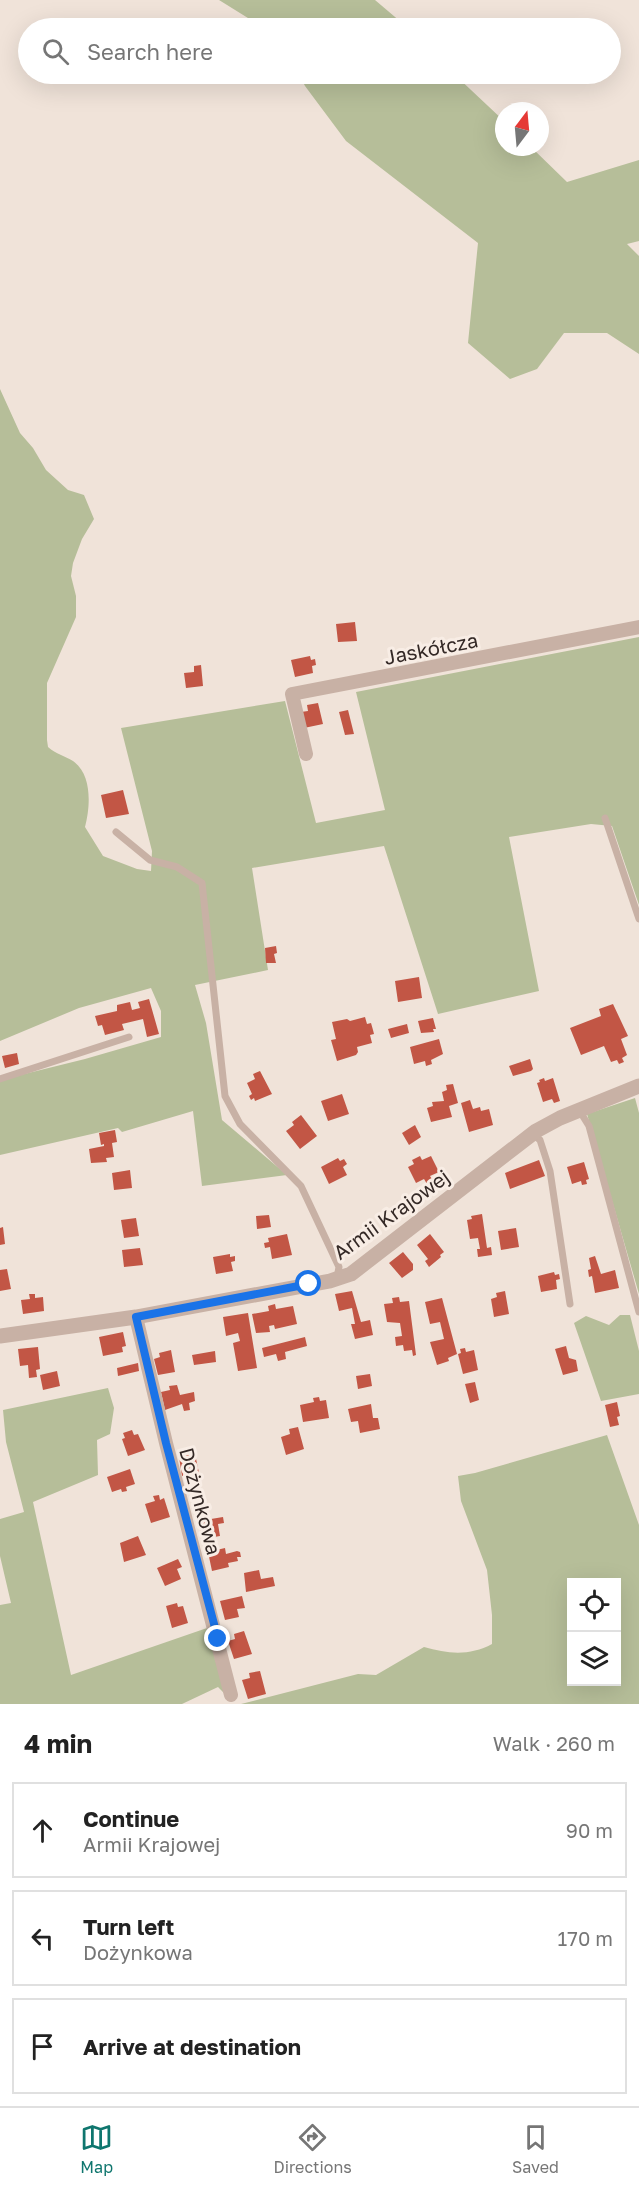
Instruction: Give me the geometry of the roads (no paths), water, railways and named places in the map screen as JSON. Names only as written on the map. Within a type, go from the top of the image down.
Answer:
[{"type":"street","name":"Jaskółcza","points":[[306,754],[292,694],[639,627]]},
{"type":"street","name":"Armii Krajowej","points":[[0,1336],[136,1317],[351,1274],[533,1134],[560,1118],[639,1087]]},
{"type":"street","name":"Dożynkowa","points":[[136,1317],[231,1695]]},
{"type":"lane","points":[[605,818],[639,919]]},
{"type":"lane","points":[[116,831],[150,860],[177,867],[202,883],[225,1096],[240,1124],[301,1186],[339,1267],[337,1278]]},
{"type":"lane","points":[[0,1078],[19,1074],[129,1037]]},
{"type":"lane","points":[[579,1110],[589,1126],[639,1312]]},
{"type":"lane","points":[[533,1134],[540,1140],[550,1171],[570,1304]]}]
